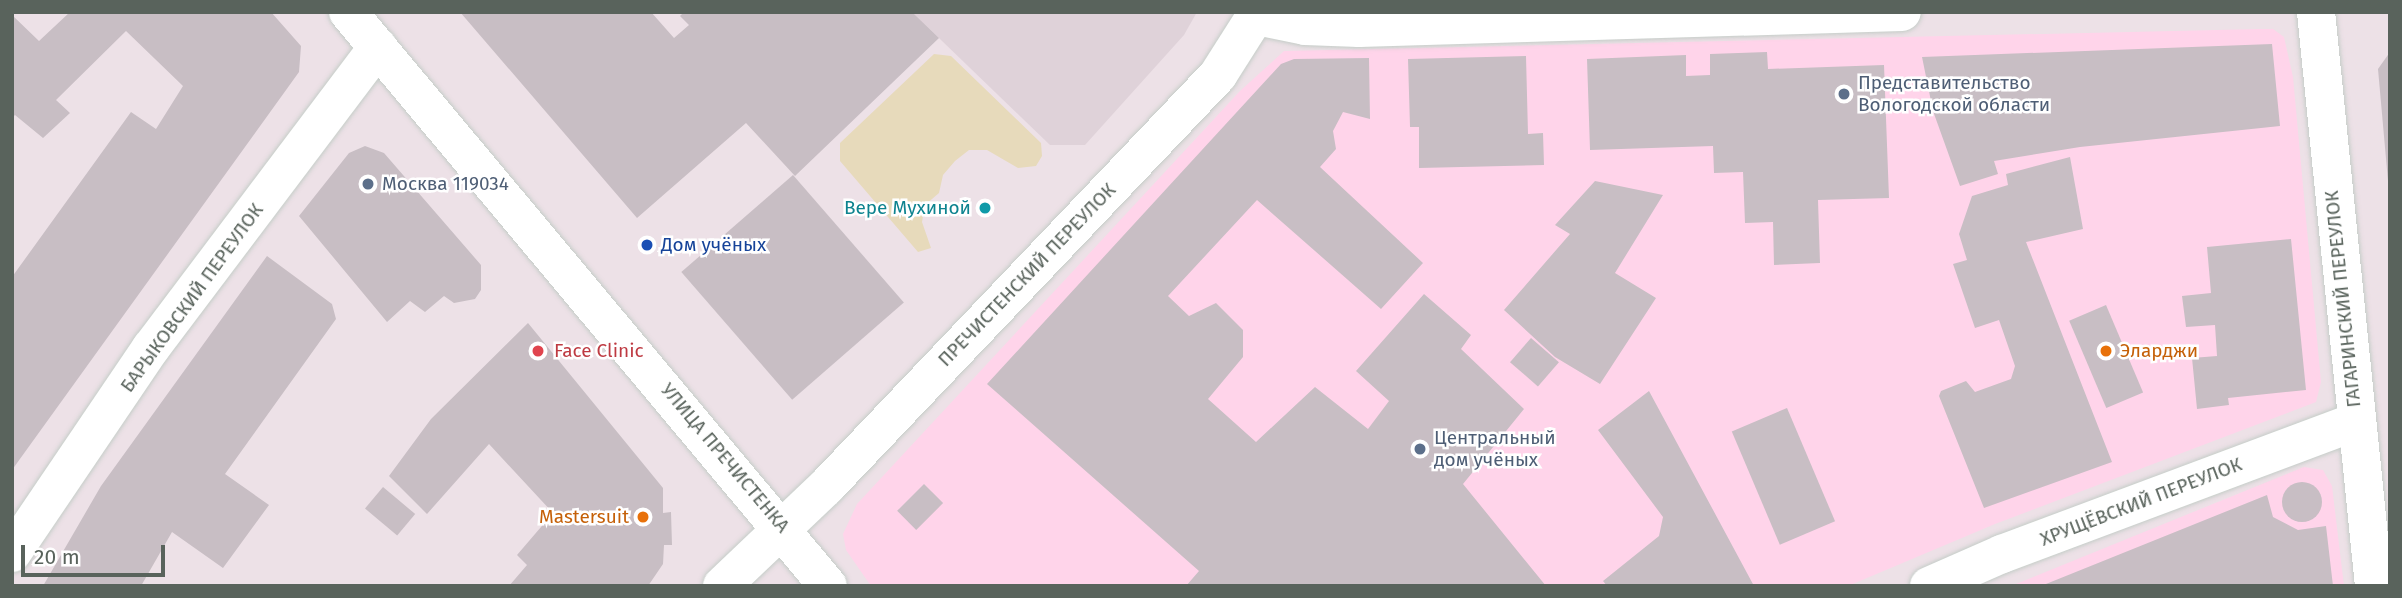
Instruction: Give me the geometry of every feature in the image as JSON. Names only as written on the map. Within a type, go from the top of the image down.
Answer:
[{"type":"street","name":"УЛИЦА ПРЕЧИСТЕНКА","points":[[348,12],[783,527],[828,586]]},
{"type":"street","points":[[1257,14],[1305,26],[1359,28],[1902,12]]},
{"type":"street","name":"ГАГАРИНСКИЙ ПЕРЕУЛОК","points":[[2316,12],[2355,422],[2374,586]]},
{"type":"street","name":"ПРЕЧИСТЕНСКИЙ ПЕРЕУЛОК","points":[[722,586],[826,487],[1218,75],[1257,14]]},
{"type":"street","name":"БАРЫКОВСКИЙ ПЕРЕУЛОК","points":[[12,553],[152,348],[378,47]]},
{"type":"street","name":"ХРУЩЁВСКИЙ ПЕРЕУЛОК","points":[[1929,586],[2002,554],[2355,422]]},
{"type":"shaded area","points":[[912,12],[1197,12],[1184,35],[1085,145],[1050,145]]},
{"type":"shaded area","points":[[2273,29],[2284,37],[2293,77],[2321,382],[2316,402],[1995,524],[1848,586],[871,586],[846,550],[843,534],[857,504],[1240,91],[1284,51]]},
{"type":"shaded area","points":[[934,54],[951,56],[1041,143],[1042,156],[1036,166],[1018,168],[987,150],[969,150],[943,175],[939,193],[925,205],[922,222],[931,248],[918,252],[840,161],[840,143]]},
{"type":"shaded area","points":[[2304,467],[2323,470],[2332,486],[2344,586],[2011,586]]},
{"type":"building","points":[[70,12],[271,12],[301,46],[299,72],[12,470],[12,277],[131,112],[156,129],[183,86],[126,31],[56,100],[70,113],[43,138],[15,115],[12,118],[12,15],[39,41]]},
{"type":"building","points":[[460,12],[651,12],[674,38],[689,25],[680,16],[684,12],[912,12],[939,38],[795,176],[746,123],[637,218]]},
{"type":"building","points":[[2272,44],[2280,126],[2080,147],[1994,161],[1998,174],[1960,186],[1933,111],[1922,57]]},
{"type":"building","points":[[1767,52],[1768,69],[1884,65],[1889,198],[1818,200],[1820,263],[1774,265],[1773,222],[1745,223],[1743,172],[1714,173],[1713,146],[1590,150],[1587,59],[1686,55],[1686,76],[1710,75],[1710,54]]},
{"type":"building","points":[[2390,52],[2390,181],[2388,181],[2378,69]]},
{"type":"building","points":[[1526,56],[1528,134],[1543,133],[1544,165],[1419,168],[1419,127],[1410,127],[1408,59]]},
{"type":"building","points":[[1369,58],[1370,119],[1343,112],[1333,131],[1336,149],[1320,167],[1423,263],[1381,309],[1257,200],[1168,296],[1189,316],[1216,303],[1243,330],[1243,357],[1208,399],[1256,442],[1315,387],[1368,429],[1389,401],[1356,371],[1424,294],[1471,335],[1461,349],[1524,409],[1463,484],[1546,586],[1186,586],[1199,571],[987,384],[1281,64],[1294,59]]},
{"type":"building","points":[[365,146],[384,153],[481,265],[481,290],[475,299],[454,303],[444,296],[425,312],[410,301],[387,322],[299,216],[349,153]]},
{"type":"building","points":[[2070,157],[2083,229],[2026,242],[2112,462],[1984,508],[1939,396],[1941,391],[1966,381],[1975,392],[2011,379],[2015,366],[1999,320],[1975,328],[1953,264],[1967,260],[1959,234],[1972,196],[2008,185],[2006,174]]},
{"type":"building","points":[[793,175],[904,303],[792,400],[681,272]]},
{"type":"building","points":[[1595,181],[1663,195],[1615,273],[1656,298],[1600,384],[1555,357],[1504,310],[1570,234],[1555,225]]},
{"type":"building","points":[[2291,239],[2306,390],[2228,398],[2229,405],[2197,409],[2192,358],[2217,356],[2215,325],[2186,327],[2182,296],[2211,293],[2207,247]]},
{"type":"building","points":[[267,256],[332,304],[336,319],[225,474],[269,505],[223,568],[172,532],[141,586],[43,586],[101,486]]},
{"type":"building","points":[[2106,305],[2143,392],[2106,408],[2069,321]]},
{"type":"building","points":[[528,323],[663,488],[663,513],[671,512],[672,545],[664,545],[663,564],[648,586],[509,586],[527,565],[517,555],[553,513],[489,444],[427,514],[389,476],[431,419]]},
{"type":"building","points":[[1531,338],[1559,362],[1538,386],[1510,362]]},
{"type":"building","points":[[1649,391],[1754,586],[1607,586],[1603,581],[1659,536],[1663,517],[1598,430]]},
{"type":"building","points":[[1787,408],[1835,521],[1780,545],[1732,431]]},
{"type":"building","points":[[2302,482],[2316,488],[2322,502],[2316,516],[2302,522],[2288,516],[2282,502],[2288,488]]},
{"type":"building","points":[[924,484],[943,503],[916,530],[897,511]]},
{"type":"building","points":[[383,487],[415,514],[397,535],[365,508]]},
{"type":"building","points":[[2267,495],[2273,517],[2298,530],[2326,526],[2333,586],[2041,586]]},
{"type":"place","name":"Представительство Вологодской области","points":[[1844,94]]},
{"type":"place","name":"Москва 119034","points":[[368,184]]},
{"type":"place","name":"Вере Мухиной","points":[[985,208]]},
{"type":"place","name":"Дом учёных","points":[[647,245]]},
{"type":"place","name":"Face Clinic","points":[[538,351]]},
{"type":"place","name":"Эларджи","points":[[2106,351]]},
{"type":"place","name":"Центральный дом учёных","points":[[1420,449]]},
{"type":"place","name":"Mastersuit","points":[[643,517]]}]
